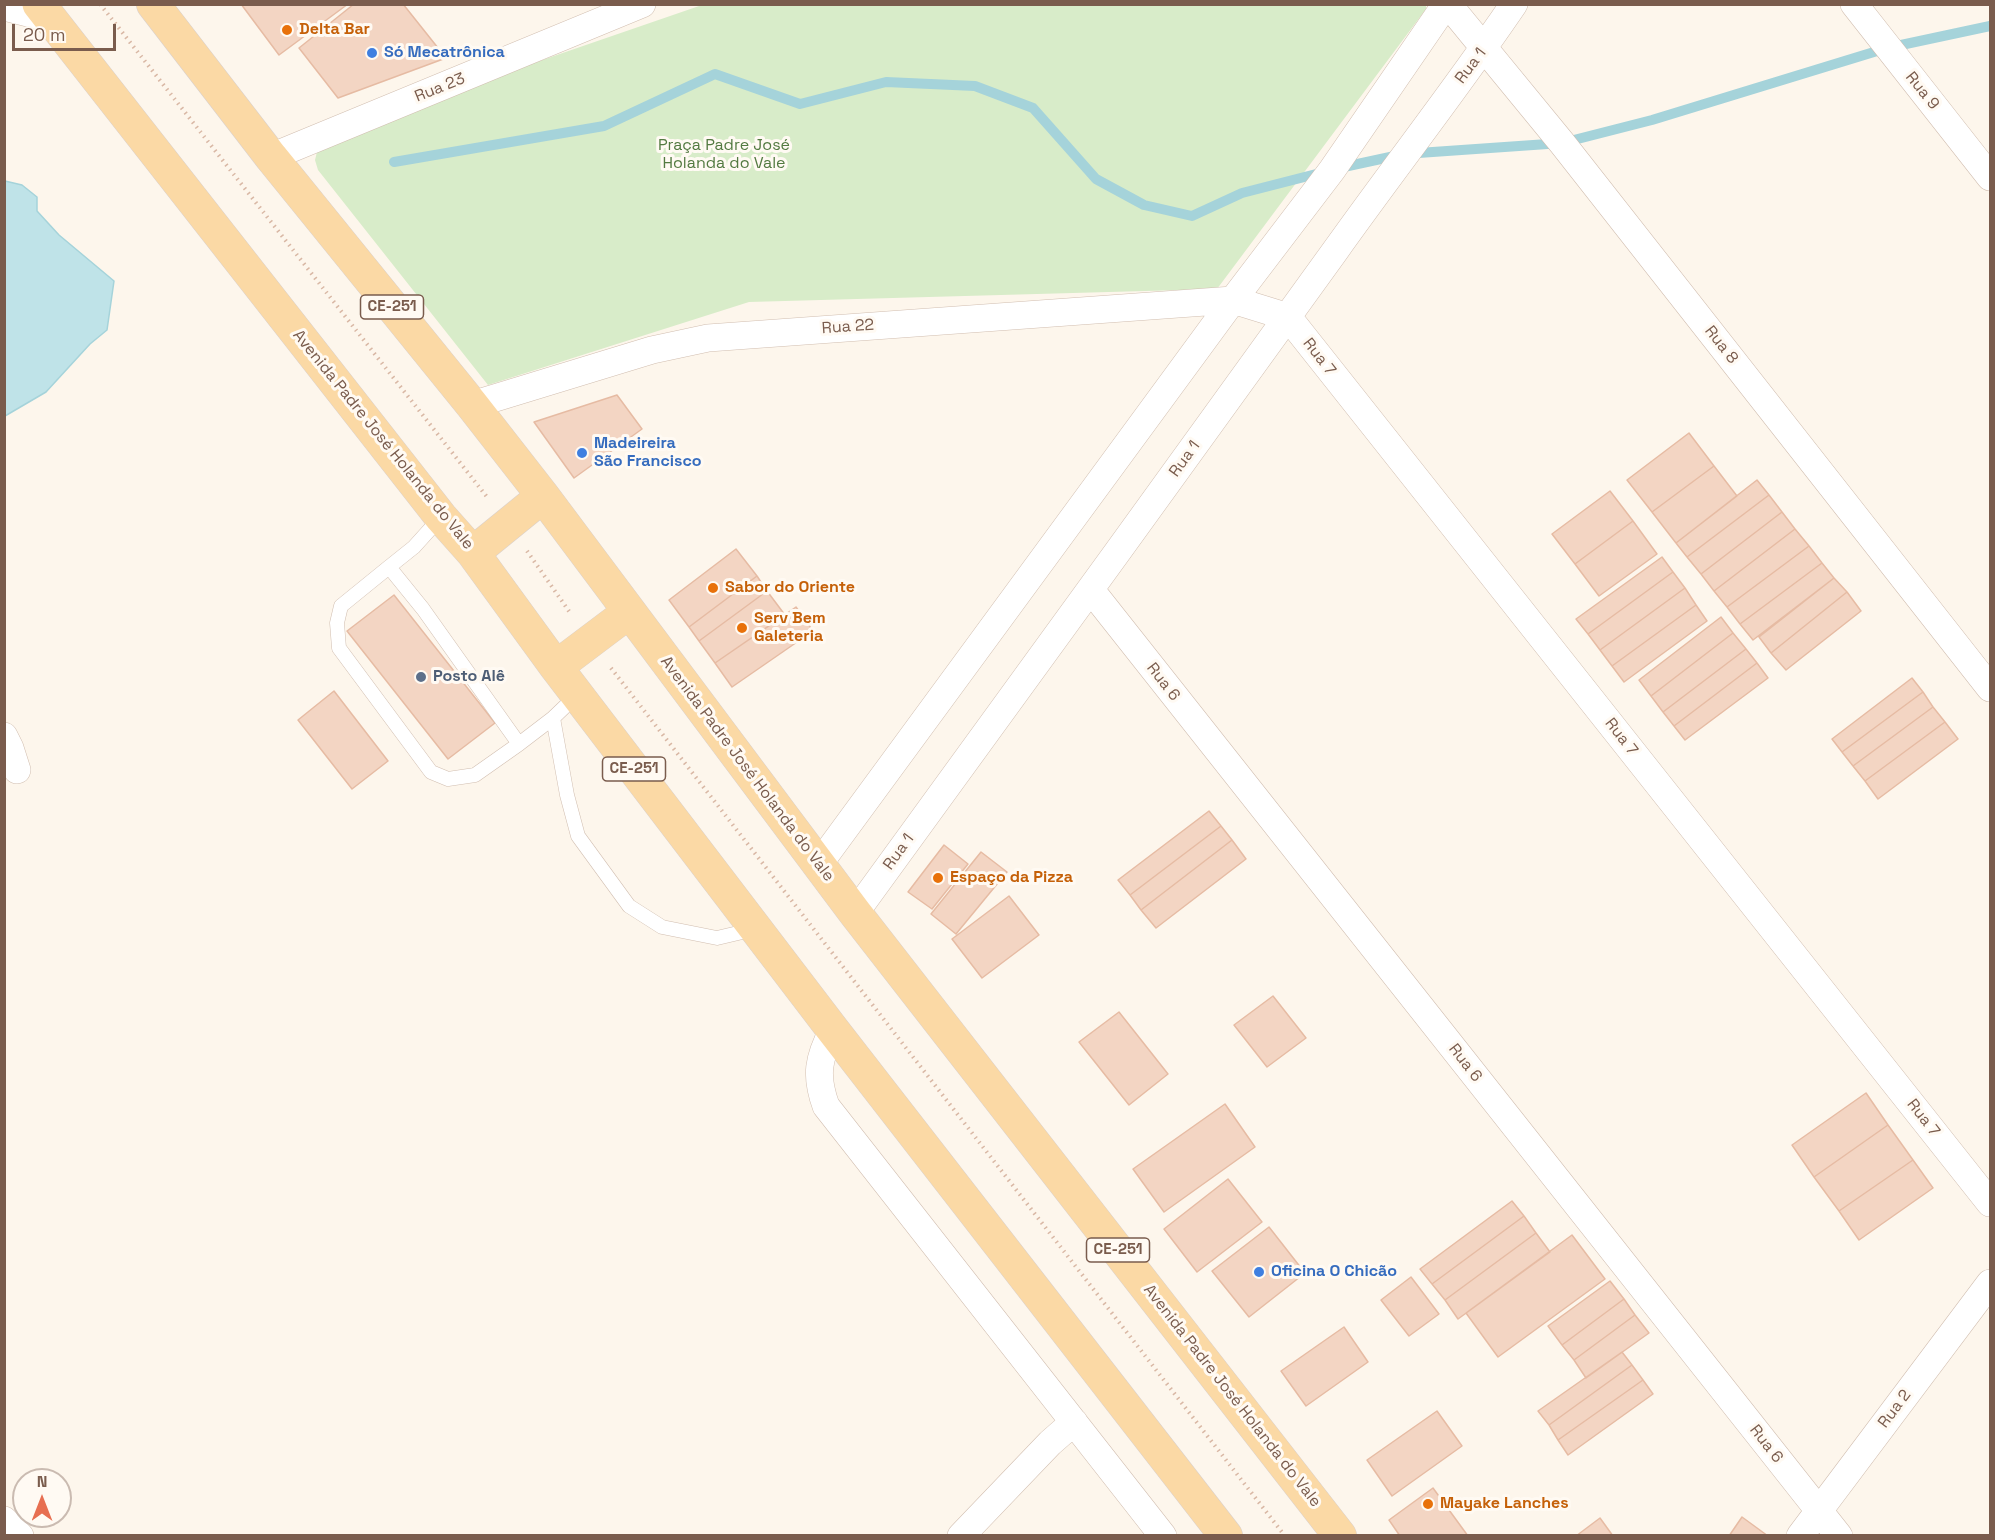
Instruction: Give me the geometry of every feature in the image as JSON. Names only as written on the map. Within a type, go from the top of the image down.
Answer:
[{"type":"main road","name":"Avenida Padre José Holanda do Vale","points":[[153,4],[271,157],[543,496],[855,913],[1340,1536]]},
{"type":"main road","name":"Avenida Padre José Holanda do Vale","points":[[45,12],[441,517],[473,553],[556,668],[833,1030],[1226,1536]]},
{"type":"main road","points":[[473,553],[543,496]]},
{"type":"main road","points":[[556,668],[629,612]]},
{"type":"street","name":"Rua 23","points":[[271,157],[642,4]]},
{"type":"street","name":"Rua 8","points":[[1447,4],[1562,142],[1990,688]]},
{"type":"street","points":[[819,864],[1233,300],[1332,170],[1447,4]]},
{"type":"street","name":"Rua 1","points":[[855,913],[1404,154],[1484,49],[1514,4]]},
{"type":"street","name":"Rua 9","points":[[1854,4],[1990,177]]},
{"type":"street","points":[[4,7],[45,12]]},
{"type":"street","points":[[1233,300],[1288,316]]},
{"type":"street","name":"Rua 22","points":[[472,405],[652,350],[708,338],[1233,300]]},
{"type":"street","name":"Rua 7","points":[[1288,316],[1990,1203]]},
{"type":"street","name":"Rua 6","points":[[1090,590],[1839,1536]]},
{"type":"street","points":[[4,736],[16,770]]},
{"type":"street","points":[[833,1030],[825,1045],[819,1076],[826,1106],[1163,1536]]},
{"type":"street","name":"Rua 2","points":[[1800,1536],[1990,1283]]},
{"type":"street","points":[[961,1536],[1050,1443],[1074,1422]]},
{"type":"street","points":[[4,1520],[20,1536]]},
{"type":"lane","points":[[441,517],[414,548],[341,606],[337,623],[339,648],[431,772],[448,779],[475,775],[519,744],[577,695]]},
{"type":"lane","points":[[389,567],[423,609],[519,744]]},
{"type":"lane","points":[[553,717],[567,795],[578,836],[629,906],[662,927],[717,938],[755,928]]},
{"type":"path","points":[[100,4],[509,524],[590,642],[1285,1536]]},
{"type":"green space","name":"Praça Padre José Holanda do Vale","points":[[1426,4],[1426,9],[1217,289],[749,302],[488,385],[318,170],[315,160],[318,148],[342,129],[702,5]]},
{"type":"water","points":[[5,181],[22,185],[37,197],[37,211],[59,235],[114,281],[107,330],[90,344],[46,392],[5,416]]},
{"type":"building","name":"Delta Bar","points":[[241,4],[348,4],[279,55]]},
{"type":"building","name":"Só Mecatrônica","points":[[354,4],[403,4],[446,58],[338,98],[299,48]]},
{"type":"building","name":"Madeireira São Francisco","points":[[617,395],[642,429],[574,478],[534,422]]},
{"type":"building","points":[[1689,433],[1714,466],[1652,512],[1627,480]]},
{"type":"building","points":[[1714,466],[1737,496],[1676,543],[1652,512]]},
{"type":"building","points":[[1757,480],[1769,495],[1687,557],[1676,543]]},
{"type":"building","points":[[1610,491],[1633,521],[1575,564],[1552,534]]},
{"type":"building","points":[[1769,495],[1782,512],[1701,574],[1687,557]]},
{"type":"building","points":[[1782,512],[1795,529],[1714,591],[1701,574]]},
{"type":"building","points":[[1633,521],[1657,554],[1599,596],[1575,564]]},
{"type":"building","points":[[1795,529],[1809,546],[1727,607],[1714,591]]},
{"type":"building","points":[[1809,546],[1822,563],[1740,624],[1727,607]]},
{"type":"building","name":"Sabor do Oriente","points":[[736,549],[757,576],[689,627],[669,600]]},
{"type":"building","points":[[1662,557],[1673,572],[1588,634],[1576,619]]},
{"type":"building","points":[[1822,563],[1834,578],[1753,640],[1740,624]]},
{"type":"building","points":[[1673,572],[1685,588],[1600,650],[1588,634]]},
{"type":"building","points":[[757,576],[767,591],[699,641],[689,627]]},
{"type":"building","points":[[1834,578],[1847,592],[1771,653],[1759,637]]},
{"type":"building","points":[[1685,588],[1696,605],[1612,666],[1600,650]]},
{"type":"building","name":"Serv Bem Galeteria","points":[[767,591],[785,615],[715,663],[699,641]]},
{"type":"building","points":[[1847,592],[1861,611],[1786,670],[1771,653]]},
{"type":"building","name":"Posto Alê","points":[[394,595],[495,723],[448,759],[347,631]]},
{"type":"building","points":[[1696,605],[1707,621],[1624,682],[1612,666]]},
{"type":"building","points":[[796,607],[813,631],[732,687],[715,663]]},
{"type":"building","points":[[1721,617],[1733,633],[1651,696],[1639,680]]},
{"type":"building","points":[[1733,633],[1746,649],[1663,712],[1651,696]]},
{"type":"building","points":[[1746,649],[1757,663],[1674,726],[1663,712]]},
{"type":"building","points":[[1757,663],[1768,678],[1685,740],[1674,726]]},
{"type":"building","points":[[1912,678],[1923,692],[1842,752],[1832,739]]},
{"type":"building","points":[[334,691],[388,761],[352,789],[298,720]]},
{"type":"building","points":[[1923,692],[1933,707],[1853,766],[1842,752]]},
{"type":"building","points":[[1933,707],[1945,722],[1865,781],[1853,766]]},
{"type":"building","points":[[1945,722],[1958,739],[1878,799],[1865,781]]},
{"type":"building","points":[[1209,811],[1221,826],[1130,895],[1118,880]]},
{"type":"building","points":[[1221,826],[1232,840],[1141,910],[1130,895]]},
{"type":"building","points":[[1232,840],[1246,859],[1156,928],[1141,910]]},
{"type":"building","name":"Espaço da Pizza","points":[[944,845],[968,864],[932,909],[908,892]]},
{"type":"building","points":[[981,852],[1007,872],[956,934],[931,914]]},
{"type":"building","points":[[1009,896],[1039,935],[982,978],[952,939]]},
{"type":"building","points":[[1273,996],[1306,1038],[1267,1067],[1234,1025]]},
{"type":"building","points":[[1119,1012],[1168,1074],[1129,1105],[1079,1042]]},
{"type":"building","points":[[1866,1093],[1888,1125],[1814,1177],[1792,1145]]},
{"type":"building","points":[[1225,1104],[1255,1147],[1164,1212],[1133,1169]]},
{"type":"building","points":[[1888,1125],[1913,1160],[1839,1211],[1814,1177]]},
{"type":"building","points":[[1913,1160],[1933,1188],[1859,1240],[1839,1211]]},
{"type":"building","points":[[1228,1179],[1262,1222],[1197,1272],[1164,1229]]},
{"type":"building","points":[[1512,1201],[1524,1216],[1432,1284],[1420,1269]]},
{"type":"building","points":[[1524,1216],[1536,1233],[1445,1300],[1432,1284]]},
{"type":"building","name":"Oficina O Chicão","points":[[1269,1227],[1305,1273],[1249,1317],[1212,1271]]},
{"type":"building","points":[[1536,1233],[1550,1252],[1458,1319],[1445,1300]]},
{"type":"building","points":[[1572,1235],[1605,1279],[1498,1357],[1466,1313]]},
{"type":"building","points":[[1411,1277],[1439,1314],[1409,1336],[1381,1300]]},
{"type":"building","points":[[1610,1281],[1624,1299],[1562,1345],[1548,1326]]},
{"type":"building","points":[[1624,1299],[1635,1315],[1574,1360],[1562,1345]]},
{"type":"building","points":[[1635,1315],[1649,1333],[1586,1378],[1574,1360]]},
{"type":"building","points":[[1344,1327],[1368,1362],[1306,1406],[1281,1371]]},
{"type":"building","points":[[1622,1352],[1632,1365],[1549,1425],[1538,1411]]},
{"type":"building","points":[[1632,1365],[1643,1380],[1558,1440],[1549,1425]]},
{"type":"building","points":[[1643,1380],[1653,1394],[1568,1455],[1558,1440]]},
{"type":"building","points":[[1437,1411],[1462,1446],[1392,1496],[1367,1460]]},
{"type":"building","name":"Mayake Lanches","points":[[1433,1488],[1468,1536],[1400,1536],[1389,1520]]},
{"type":"building","points":[[1742,1517],[1768,1536],[1729,1536]]},
{"type":"building","points":[[1600,1518],[1613,1536],[1576,1536]]},
{"type":"waterway","points":[[1339,168],[1404,154],[1562,143],[1652,120],[1887,48],[1990,26]]},
{"type":"waterway","points":[[394,162],[604,126],[715,74],[800,104],[886,82],[975,86],[1033,108],[1096,179],[1144,205],[1192,216],[1242,193],[1324,172]]},
{"type":"place","name":"Delta Bar","points":[[287,30]]},
{"type":"place","name":"Só Mecatrônica","points":[[372,53]]},
{"type":"place","name":"Madeireira São Francisco","points":[[582,453]]},
{"type":"place","name":"Sabor do Oriente","points":[[713,588]]},
{"type":"place","name":"Serv Bem Galeteria","points":[[742,628]]},
{"type":"place","name":"Posto Alê","points":[[421,677]]},
{"type":"place","name":"Espaço da Pizza","points":[[938,878]]},
{"type":"place","name":"Oficina O Chicão","points":[[1259,1272]]},
{"type":"place","name":"Mayake Lanches","points":[[1428,1504]]}]
